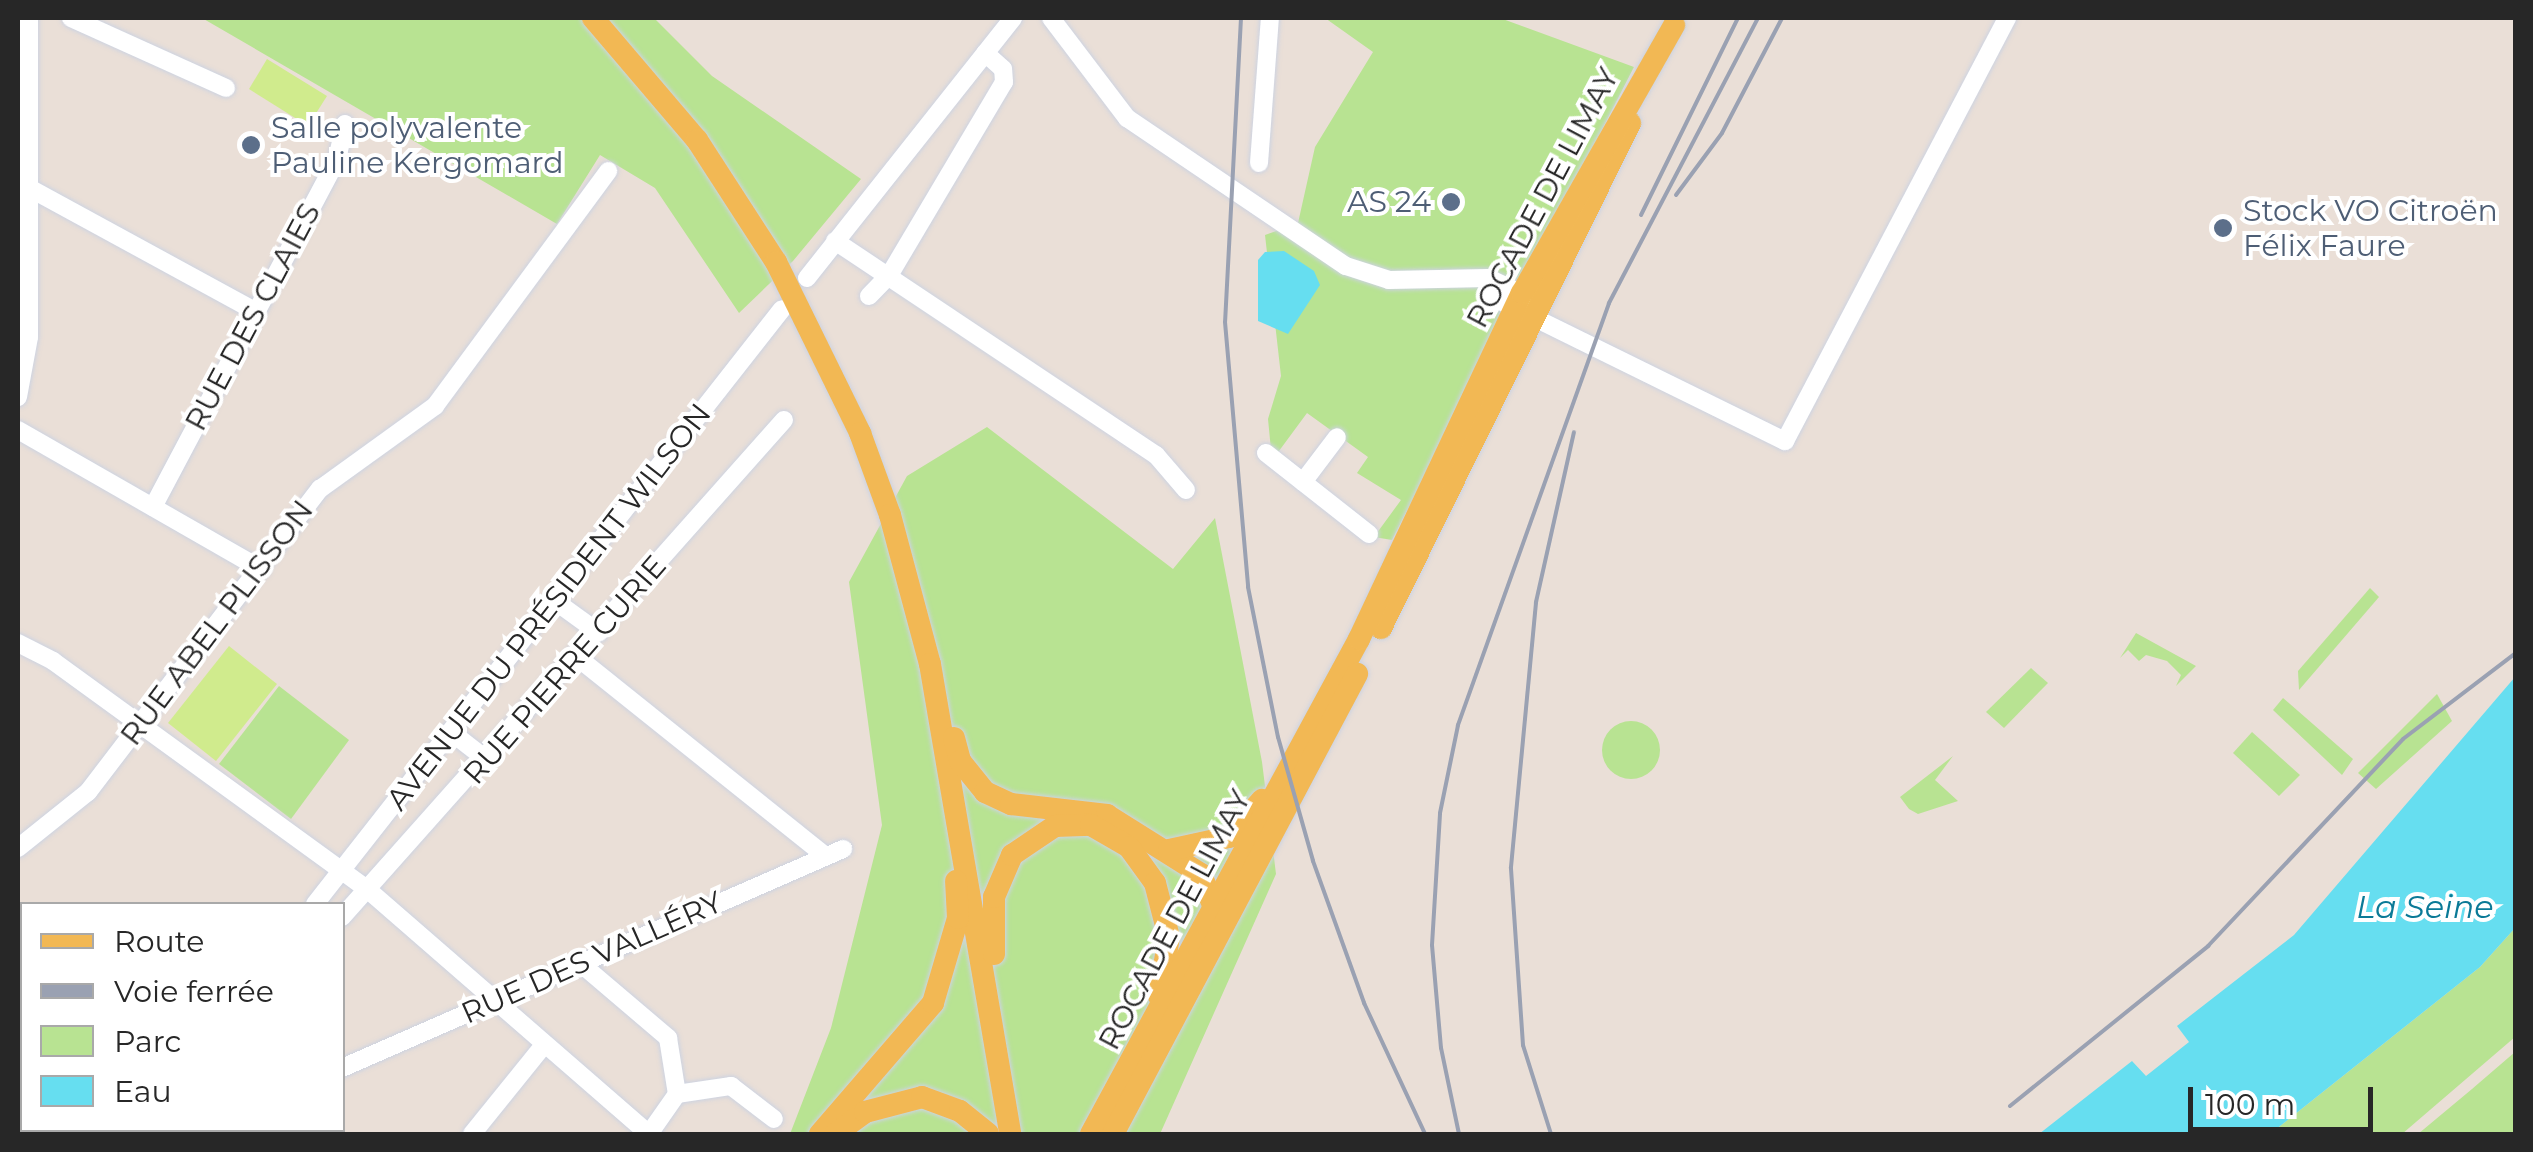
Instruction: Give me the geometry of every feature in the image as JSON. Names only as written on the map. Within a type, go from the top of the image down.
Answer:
[{"type":"main road","points":[[592,18],[697,140],[812,328],[890,515],[960,760],[985,792],[1010,804],[1107,815],[1169,850],[1201,874],[1216,908],[1206,965]]},
{"type":"main road","name":"ROCADE DE LIMAY","points":[[1112,1134],[1206,965],[1410,569],[1527,303],[1676,21]]},
{"type":"main road","name":"ROCADE DE LIMAY","points":[[1091,1134],[1297,754],[1504,332],[1527,303]]},
{"type":"main road","points":[[930,664],[1010,1134]]},
{"type":"main road","points":[[820,1134],[918,1026],[946,972],[958,918],[944,753]]},
{"type":"main road","points":[[1169,850],[1230,837],[1297,754]]},
{"type":"main road","points":[[1000,1062],[992,941],[999,880],[1012,855],[1038,833],[1070,823],[1091,826],[1115,835],[1140,857],[1163,903],[1169,937],[1168,975],[1120,1086]]},
{"type":"main road","points":[[1126,1134],[1184,1006]]},
{"type":"main road","points":[[835,1134],[865,1112],[922,1098],[960,1111],[988,1134]]},
{"type":"street","points":[[18,42],[29,18]]},
{"type":"street","points":[[18,397],[29,337],[24,233],[30,190],[29,18]]},
{"type":"street","points":[[72,18],[226,88]]},
{"type":"street","points":[[807,278],[1013,18]]},
{"type":"street","points":[[1051,18],[1126,118],[1346,266],[1389,280],[1482,288]]},
{"type":"street","points":[[1259,163],[1270,18]]},
{"type":"street","points":[[1482,288],[1488,278],[1527,303],[1785,441],[2008,18]]},
{"type":"street","points":[[869,296],[890,274],[1004,82],[1003,68],[985,53]]},
{"type":"street","name":"RUE DES CLAIES","points":[[153,507],[254,310],[338,160],[345,124]]},
{"type":"street","name":"RUE ABEL PLISSON","points":[[18,848],[88,792],[144,725],[320,489],[435,406],[608,171]]},
{"type":"street","points":[[30,190],[254,310]]},
{"type":"street","points":[[836,241],[1156,454],[1186,490]]},
{"type":"street","points":[[1482,288],[1504,332]]},
{"type":"street","name":"AVENUE DU PRÉSIDENT WILSON","points":[[317,902],[782,309]]},
{"type":"street","name":"RUE PIERRE CURIE","points":[[345,913],[488,760],[784,420]]},
{"type":"street","points":[[18,430],[261,569]]},
{"type":"street","points":[[1303,482],[1337,437]]},
{"type":"street","points":[[1266,453],[1369,534]]},
{"type":"street","points":[[555,601],[599,632]]},
{"type":"street","points":[[18,643],[144,725],[368,889],[498,999],[543,1046],[649,1134],[678,1094],[732,1086],[774,1120]]},
{"type":"street","points":[[578,658],[824,855]]},
{"type":"street","points":[[450,732],[488,760]]},
{"type":"street","name":"RUE DES VALLÉRY","points":[[345,1067],[843,849]]},
{"type":"street","points":[[580,963],[668,1038],[678,1094]]},
{"type":"street","points":[[472,1134],[543,1046]]},
{"type":"green space","points":[[202,18],[654,18],[712,76],[861,179],[793,261],[739,313],[655,188],[600,155],[557,224]]},
{"type":"green space","points":[[1325,18],[1500,18],[1634,67],[1392,540],[1374,537],[1401,500],[1357,473],[1368,457],[1307,413],[1276,455],[1271,450],[1268,419],[1281,376],[1265,235],[1298,223],[1315,147],[1373,52]]},
{"type":"green space","points":[[267,59],[327,96],[308,126],[249,89]]},
{"type":"green space","points":[[987,427],[1173,569],[1215,518],[1262,762],[1276,874],[1160,1134],[790,1134],[831,1028],[882,825],[849,582],[907,476]]},
{"type":"green space","points":[[2370,588],[2379,597],[2299,690],[2298,671]]},
{"type":"green space","points":[[2136,633],[2196,666],[2176,686],[2181,675],[2167,661],[2146,655],[2139,661],[2128,650],[2120,658]]},
{"type":"green space","points":[[229,646],[277,684],[216,761],[168,723]]},
{"type":"green space","points":[[2031,668],[2048,683],[2004,728],[1986,712]]},
{"type":"green space","points":[[279,686],[349,740],[291,819],[219,764]]},
{"type":"green space","points":[[2437,694],[2452,721],[2376,789],[2358,773]]},
{"type":"green space","points":[[2283,698],[2353,759],[2342,775],[2273,710]]},
{"type":"green space","points":[[1631,721],[1652,729],[1660,750],[1652,771],[1631,779],[1610,771],[1602,750],[1610,729]]},
{"type":"green space","points":[[2252,732],[2300,775],[2279,796],[2233,753]]},
{"type":"green space","points":[[1953,756],[1935,780],[1958,801],[1918,814],[1909,809],[1900,797]]},
{"type":"green space","points":[[2515,928],[2515,1037],[2402,1134],[2270,1134],[2480,967]]},
{"type":"green space","points":[[2515,1052],[2515,1134],[2418,1134],[2472,1089]]},
{"type":"water","points":[[1284,251],[1314,271],[1320,285],[1288,334],[1258,321],[1258,260],[1265,252]]},
{"type":"water","name":"La Seine","points":[[2515,677],[2515,928],[2480,967],[2270,1134],[2039,1134],[2132,1061],[2146,1076],[2189,1042],[2177,1026],[2294,935]]},
{"type":"railway","points":[[1241,18],[1225,322],[1248,587],[1278,737],[1313,861],[1364,1003],[1425,1134]]},
{"type":"railway","points":[[1641,215],[1738,18]]},
{"type":"railway","points":[[1459,1134],[1441,1048],[1432,945],[1440,813],[1458,725],[1609,303],[1758,18]]},
{"type":"railway","points":[[1676,195],[1722,133],[1782,18]]},
{"type":"railway","points":[[1551,1134],[1523,1045],[1511,867],[1536,602],[1574,432]]},
{"type":"railway","points":[[2010,1106],[2208,946],[2403,739],[2516,653]]},
{"type":"place","name":"Salle polyvalente Pauline Kergomard","points":[[251,145]]},
{"type":"place","name":"AS 24","points":[[1451,202]]},
{"type":"place","name":"Stock VO Citroën Félix Faure","points":[[2223,228]]}]
